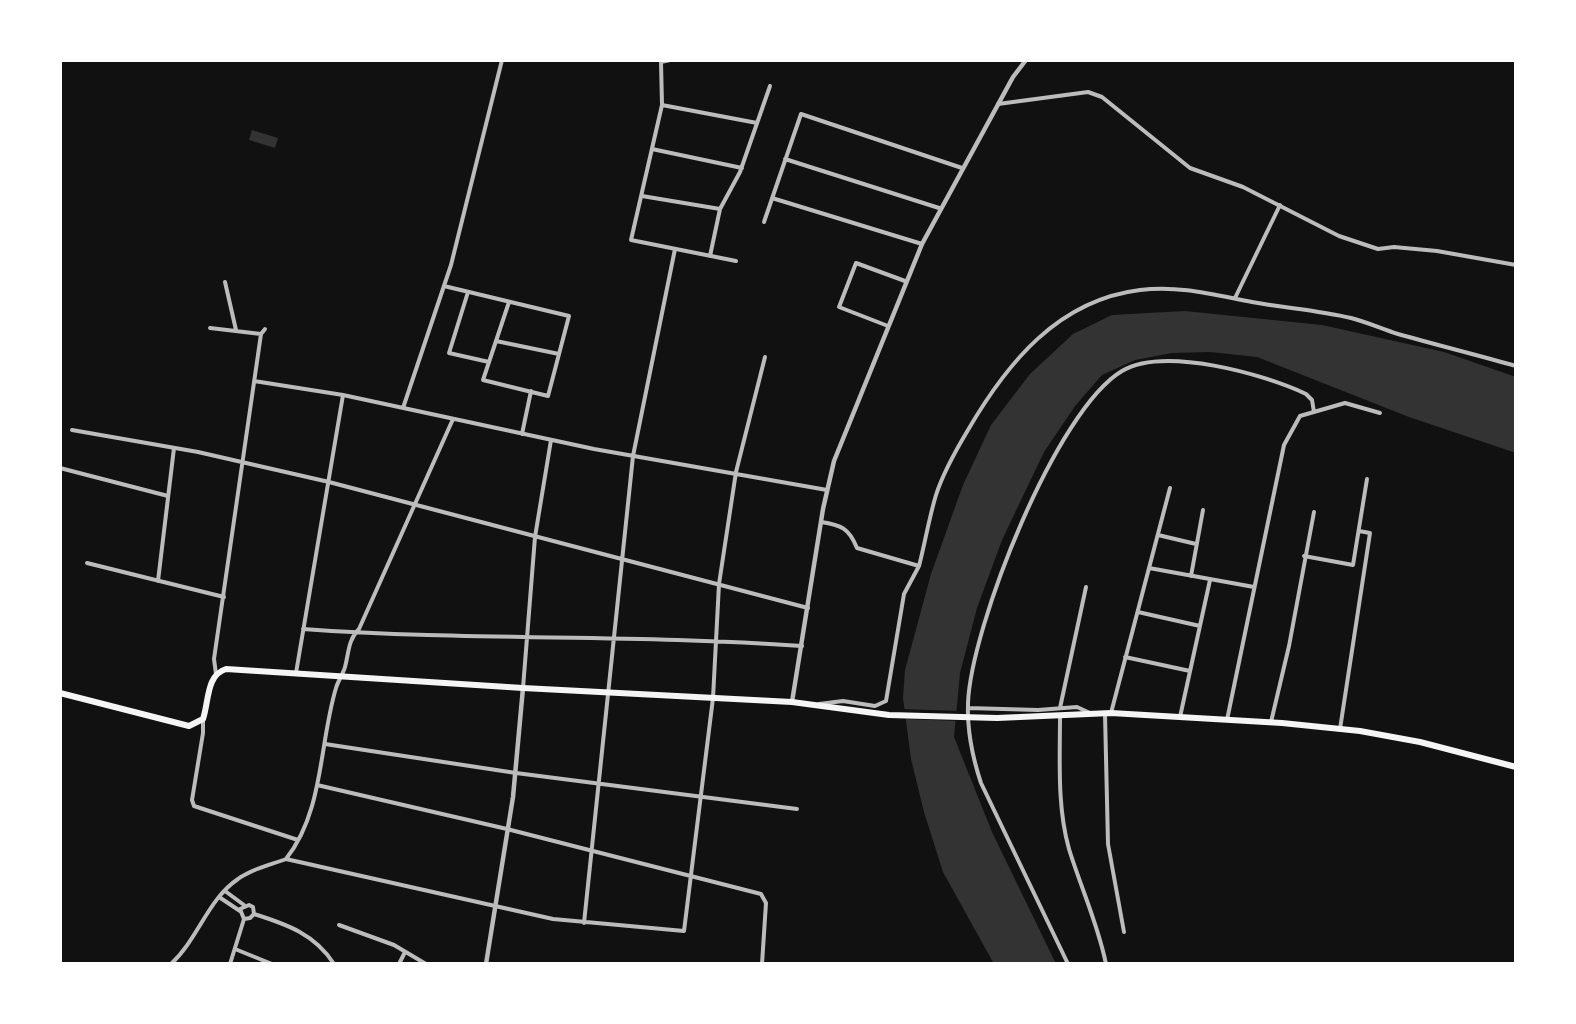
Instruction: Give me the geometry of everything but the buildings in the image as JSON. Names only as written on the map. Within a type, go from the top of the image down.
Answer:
[{"type":"main road","points":[[60,693],[183,726],[195,725],[202,719],[216,674],[226,669],[792,702],[889,715],[1032,718],[1060,712],[1108,713],[1271,722],[1340,729],[1429,744],[1516,767]]},
{"type":"street","points":[[403,408],[444,286],[501,60]]},
{"type":"street","points":[[670,60],[661,62],[662,105],[631,240],[736,261]]},
{"type":"street","points":[[792,702],[827,490],[841,442],[905,281],[939,208],[998,104],[1026,60]]},
{"type":"street","points":[[710,256],[720,209],[742,168],[770,86]]},
{"type":"street","points":[[998,104],[1088,92],[1102,97],[1190,168],[1243,187],[1339,237],[1368,247],[1437,251],[1516,265]]},
{"type":"street","points":[[662,105],[757,123]]},
{"type":"street","points":[[764,222],[801,114],[962,168]]},
{"type":"street","points":[[652,149],[742,168]]},
{"type":"street","points":[[785,159],[939,208]]},
{"type":"street","points":[[642,196],[720,209]]},
{"type":"street","points":[[772,198],[922,244]]},
{"type":"street","points":[[1235,298],[1280,206]]},
{"type":"street","points":[[584,924],[610,693],[621,559],[633,456],[675,249]]},
{"type":"street","points":[[888,326],[839,307],[856,263],[905,281]]},
{"type":"street","points":[[225,282],[236,330]]},
{"type":"street","points":[[444,286],[569,316],[548,396],[483,380],[509,302]]},
{"type":"street","points":[[817,704],[843,701],[875,706],[886,701],[904,594],[919,566],[937,494],[959,446],[981,409],[1019,356],[1041,334],[1090,303],[1139,290],[1206,291],[1353,318],[1397,334],[1516,366]]},
{"type":"street","points":[[468,292],[449,353],[489,362]]},
{"type":"street","points":[[210,328],[261,334]]},
{"type":"street","points":[[216,674],[214,659],[241,463],[261,334],[265,329]]},
{"type":"street","points":[[496,341],[559,354]]},
{"type":"street","points":[[171,964],[192,942],[208,911],[225,891],[241,877],[286,859],[494,908],[584,924],[684,931],[713,698],[719,584],[736,472],[765,357]]},
{"type":"street","points":[[1068,964],[981,783],[970,753],[968,708],[976,648],[1009,552],[1040,483],[1070,429],[1100,390],[1122,371],[1146,362],[1190,362],[1290,386],[1306,394],[1312,400],[1314,412]]},
{"type":"street","points":[[254,381],[343,396],[633,456],[736,472],[827,490]]},
{"type":"street","points":[[522,434],[531,391]]},
{"type":"street","points":[[296,673],[343,396]]},
{"type":"street","points":[[1227,720],[1284,445],[1300,416],[1345,403],[1380,413]]},
{"type":"street","points":[[286,859],[298,840],[318,785],[335,689],[342,676],[349,645],[416,505],[453,419]]},
{"type":"street","points":[[72,430],[174,448],[329,482],[808,608]]},
{"type":"street","points":[[486,964],[516,773],[535,537],[551,440]]},
{"type":"street","points":[[158,581],[174,448]]},
{"type":"street","points":[[60,468],[168,496]]},
{"type":"street","points":[[1304,556],[1352,566],[1367,479]]},
{"type":"street","points":[[1124,932],[1108,844],[1108,713],[1170,488]]},
{"type":"street","points":[[1191,576],[1203,510]]},
{"type":"street","points":[[1271,722],[1289,646],[1314,512]]},
{"type":"street","points":[[821,522],[842,525],[852,534],[857,548],[919,566]]},
{"type":"street","points":[[1340,729],[1349,655],[1359,622],[1370,533],[1359,531]]},
{"type":"street","points":[[1158,535],[1196,544]]},
{"type":"street","points":[[87,563],[224,597]]},
{"type":"street","points":[[1149,568],[1254,587]]},
{"type":"street","points":[[1180,718],[1210,580]]},
{"type":"street","points":[[1086,587],[1060,712],[1063,820],[1070,850],[1094,918],[1106,964]]},
{"type":"street","points":[[1137,612],[1200,626]]},
{"type":"street","points":[[303,629],[356,633],[715,640],[802,646]]},
{"type":"street","points":[[1125,657],[1190,671]]},
{"type":"street","points":[[968,708],[1060,712]]},
{"type":"street","points":[[202,719],[203,733],[192,800],[194,806],[298,840]]},
{"type":"street","points":[[325,744],[516,773],[797,810]]},
{"type":"street","points":[[318,785],[690,874],[760,894],[766,903],[762,964]]},
{"type":"street","points":[[225,891],[244,905],[253,907],[254,914]]},
{"type":"street","points":[[219,897],[240,911],[244,919],[230,964]]},
{"type":"street","points":[[240,911],[244,905]]},
{"type":"street","points":[[244,919],[254,914],[296,928],[312,938],[334,964]]},
{"type":"street","points":[[339,925],[394,945],[426,964]]},
{"type":"street","points":[[235,950],[272,964]]},
{"type":"street","points":[[399,964],[405,952]]},
{"type":"shaded area","points":[[252,130],[278,138],[275,148],[249,140]]},
{"type":"shaded area","points":[[1185,311],[1322,325],[1444,352],[1516,377],[1516,453],[1409,417],[1257,357],[1210,352],[1172,353],[1135,360],[1102,375],[1075,406],[1044,452],[1002,540],[977,608],[960,673],[954,737],[992,832],[1056,964],[994,964],[943,872],[924,812],[911,759],[903,698],[905,670],[931,574],[963,485],[991,425],[1030,374],[1073,334],[1112,315]]},
{"type":"pier","points":[[902,709],[960,711],[959,721],[904,719]]}]
